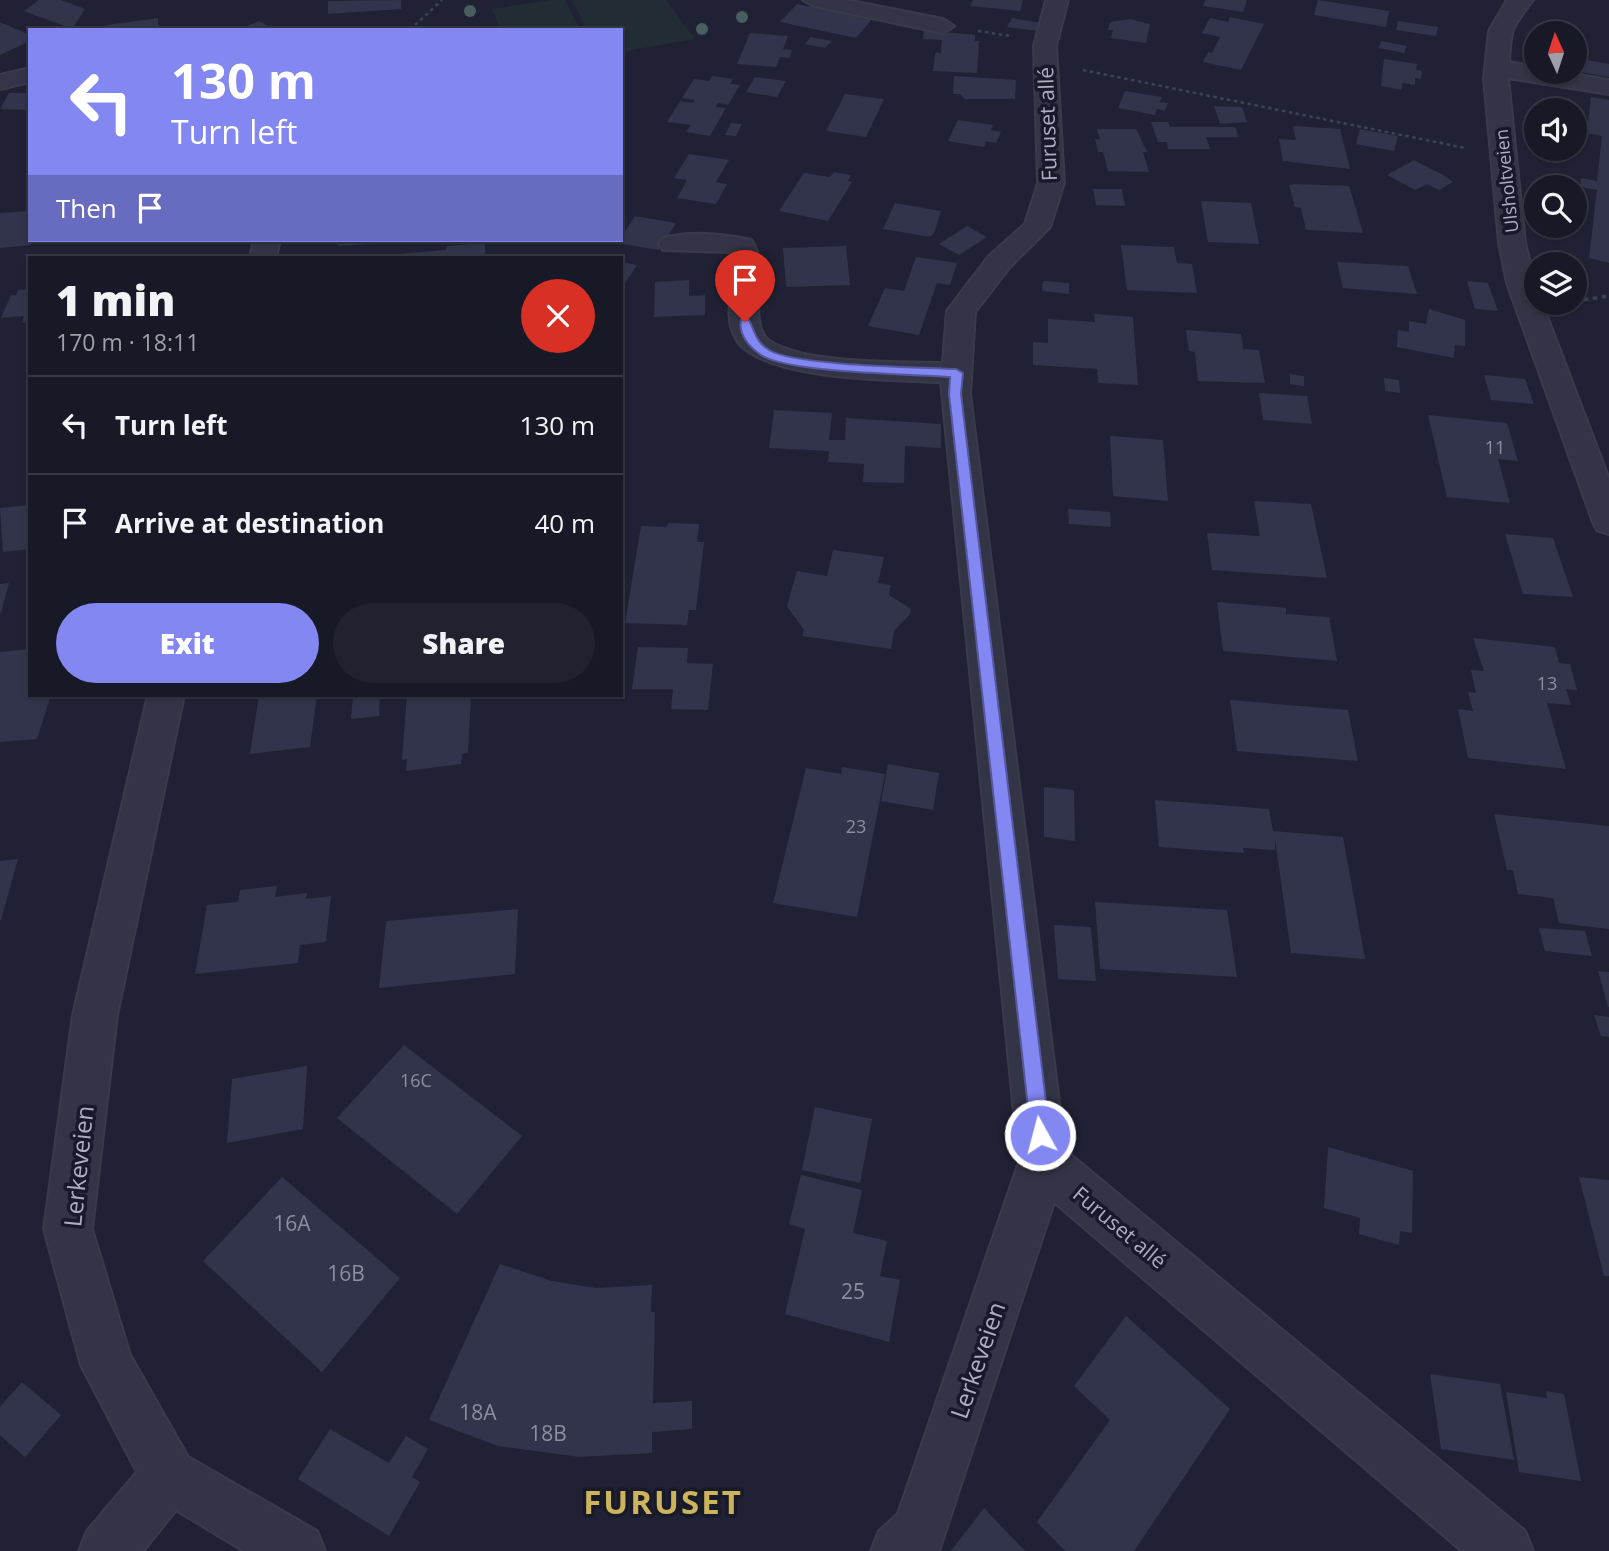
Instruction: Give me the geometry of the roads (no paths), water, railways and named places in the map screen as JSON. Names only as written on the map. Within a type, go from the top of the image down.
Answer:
[{"type":"street","points":[[814,0],[943,26]]},
{"type":"street","name":"Furuset allé","points":[[1057,0],[1046,52],[1051,183],[1037,227],[999,262],[961,311],[955,394],[1043,1163],[1505,1551]]},
{"type":"street","name":"Ulsholtveien","points":[[1522,0],[1516,3],[1500,31],[1497,67],[1513,243],[1521,283],[1609,522]]},
{"type":"street","points":[[1497,67],[1609,88]]},
{"type":"street","points":[[0,82],[28,75]]},
{"type":"street","points":[[672,244],[726,243],[742,246],[747,258],[745,322],[749,338],[766,354],[800,363],[956,373]]},
{"type":"street","name":"Lerkeveien","points":[[166,697],[95,1015],[68,1228],[107,1365],[169,1476]]},
{"type":"street","name":"Lerkeveien","points":[[899,1551],[919,1532],[1043,1163]]},
{"type":"street","points":[[107,1551],[169,1476],[297,1551]]},
{"type":"district","name":"FURUSET","points":[[663,1501]]}]
